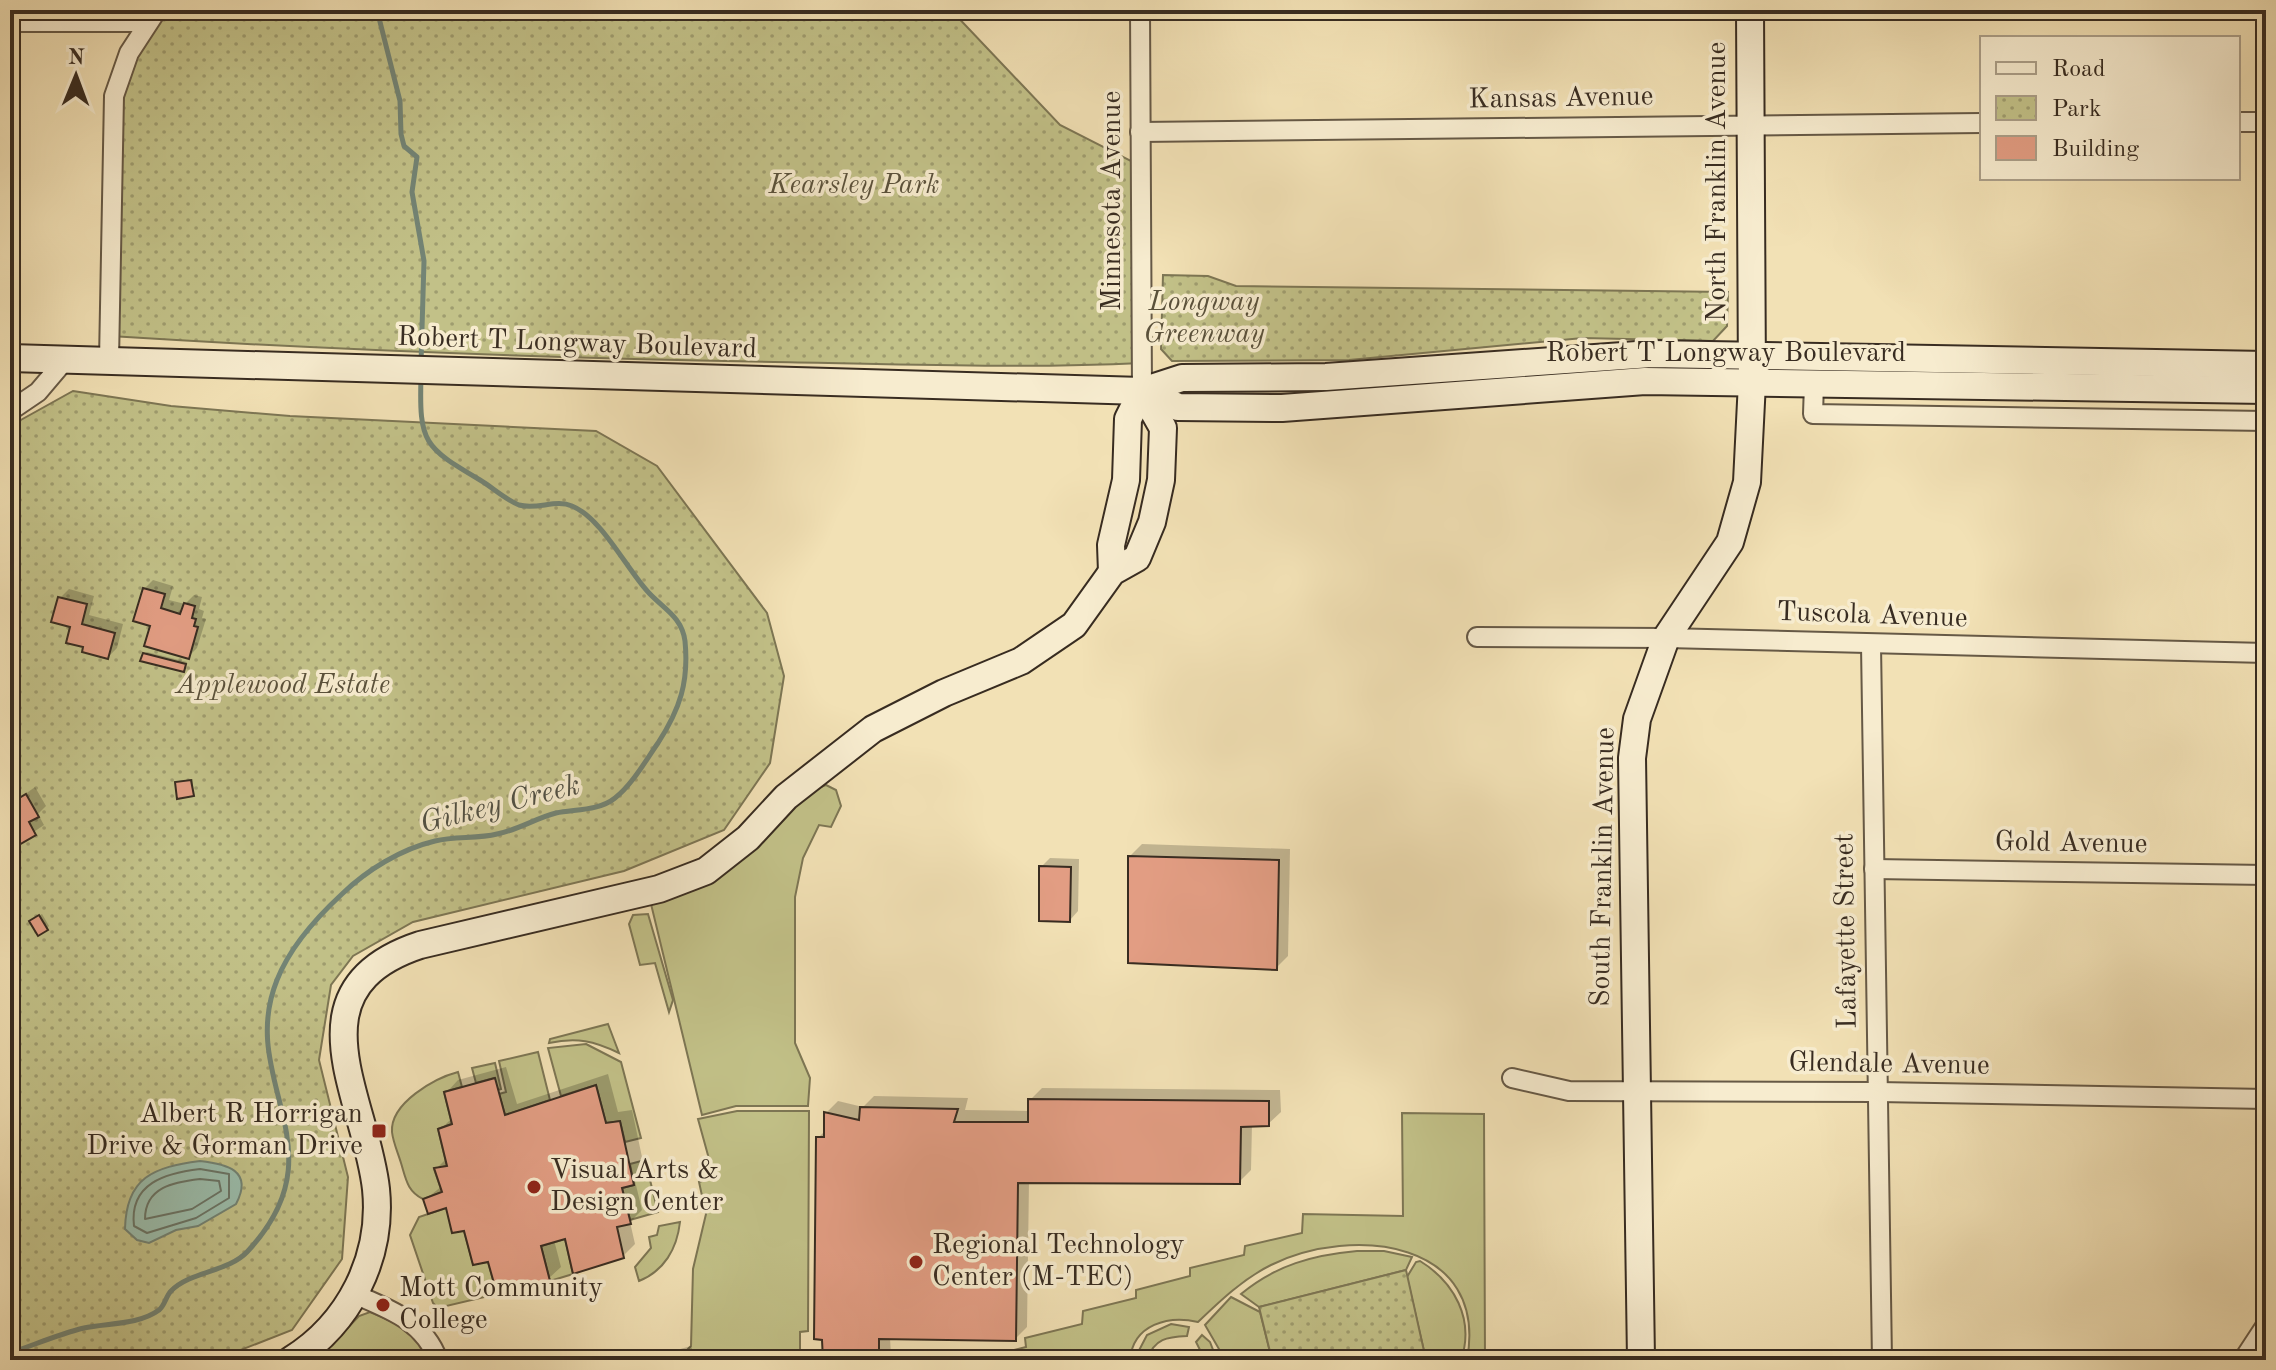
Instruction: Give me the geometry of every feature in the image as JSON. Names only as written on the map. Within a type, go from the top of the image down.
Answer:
[{"type":"street","name":"Minnesota Avenue","points":[[1140,10],[1142,391]]},
{"type":"street","name":"North Franklin Avenue","points":[[1750,10],[1751,355]]},
{"type":"street","points":[[10,22],[152,16]]},
{"type":"street","points":[[109,360],[114,96],[129,53],[152,16]]},
{"type":"street","points":[[2240,122],[2266,122]]},
{"type":"street","name":"Kansas Avenue","points":[[1140,132],[1980,123]]},
{"type":"street","name":"Robert T Longway Boulevard","points":[[10,358],[1142,391],[1182,378],[1326,377],[1578,357],[1751,355],[2266,365]]},
{"type":"street","name":"South Franklin Avenue","points":[[1641,1360],[1632,758],[1637,719],[1666,638],[1730,542],[1747,482],[1751,355]]},
{"type":"street","points":[[10,411],[38,392],[66,359]]},
{"type":"street","name":"Robert T Longway Boulevard","points":[[1142,391],[1178,407],[1282,408],[1331,407],[1574,384],[1752,382],[2266,390]]},
{"type":"street","points":[[1814,384],[1813,414],[2266,421]]},
{"type":"street","points":[[1112,572],[1111,545],[1126,480],[1128,419],[1142,391]]},
{"type":"street","points":[[291,1360],[323,1336],[342,1316],[372,1249],[376,1189],[345,1063],[342,1030],[350,1001],[371,972],[385,960],[420,945],[659,889],[706,871],[748,838],[786,797],[873,729],[944,693],[1021,661],[1074,625],[1112,572],[1137,558],[1157,503],[1163,428],[1142,391]]},
{"type":"street","name":"Tuscola Avenue","points":[[1477,637],[1666,638],[2266,653]]},
{"type":"street","name":"Lafayette Street","points":[[1871,645],[1882,1360]]},
{"type":"street","name":"Gold Avenue","points":[[1874,869],[2266,875]]},
{"type":"street","name":"Glendale Avenue","points":[[1512,1078],[1569,1091],[1878,1092],[2266,1099]]},
{"type":"street","points":[[354,1294],[412,1322],[428,1339],[438,1360]]},
{"type":"street","points":[[2243,1360],[2266,1325]]},
{"type":"green space","name":"Kearsley Park","points":[[158,10],[951,10],[1060,125],[1141,166],[1142,363],[958,366],[608,358],[110,336],[114,96]]},
{"type":"green space","name":"Longway Greenway","points":[[1163,275],[1208,276],[1236,286],[1728,292],[1727,326],[1713,341],[1583,338],[1349,360],[1172,361],[1161,349]]},
{"type":"green space","name":"Applewood Estate","points":[[73,391],[171,406],[290,416],[596,431],[657,466],[767,613],[784,676],[770,763],[724,830],[624,871],[413,922],[353,956],[331,985],[319,1060],[348,1177],[342,1259],[292,1330],[215,1360],[10,1360],[10,426]]},
{"type":"green space","points":[[826,785],[836,790],[841,806],[831,827],[819,825],[803,858],[795,897],[795,1043],[810,1078],[808,1106],[736,1106],[702,1115],[651,904],[699,886],[733,866],[754,849],[792,807]]},
{"type":"green space","points":[[648,914],[673,1000],[669,1012],[655,963],[640,965],[629,924],[633,915]]},
{"type":"green space","points":[[608,1024],[619,1053],[585,1041],[549,1043],[550,1039]]},
{"type":"green space","points":[[586,1044],[621,1062],[641,1138],[625,1142],[620,1121],[606,1123],[596,1085],[561,1096],[548,1048]]},
{"type":"green space","points":[[538,1052],[550,1100],[505,1115],[499,1094],[506,1092],[499,1061]]},
{"type":"green space","points":[[495,1063],[501,1089],[498,1090],[494,1078],[476,1083],[472,1068]]},
{"type":"green space","points":[[458,1072],[462,1087],[444,1092],[452,1124],[438,1129],[447,1166],[434,1169],[442,1192],[423,1199],[410,1188],[406,1179],[392,1132],[393,1121],[398,1111],[416,1093]]},
{"type":"green space","points":[[737,1111],[809,1111],[808,1331],[800,1332],[800,1360],[689,1360],[686,1351],[691,1346],[693,1269],[706,1214],[699,1182],[714,1177],[698,1119]]},
{"type":"green space","points":[[1402,1113],[1484,1114],[1485,1360],[1467,1360],[1468,1320],[1457,1289],[1436,1267],[1408,1252],[1375,1246],[1339,1246],[1304,1253],[1271,1265],[1242,1283],[1198,1322],[1176,1320],[1154,1325],[1138,1338],[1130,1360],[973,1360],[1026,1347],[1025,1338],[1082,1324],[1083,1311],[1136,1298],[1136,1290],[1190,1276],[1190,1268],[1244,1255],[1245,1246],[1302,1233],[1303,1214],[1403,1216]]},
{"type":"green space","points":[[645,1160],[658,1212],[630,1220],[622,1188],[634,1185],[630,1164]]},
{"type":"green space","points":[[446,1208],[464,1231],[473,1264],[488,1262],[497,1294],[438,1308],[433,1303],[410,1235],[419,1217]]},
{"type":"green space","points":[[680,1222],[668,1258],[656,1271],[639,1281],[635,1267],[651,1248],[649,1237],[657,1235],[659,1226]]},
{"type":"green space","points":[[565,1239],[573,1274],[550,1281],[541,1246]]},
{"type":"green space","points":[[1357,1251],[1384,1251],[1412,1257],[1406,1270],[1259,1307],[1241,1294],[1268,1276],[1296,1263]]},
{"type":"green space","points":[[1420,1261],[1443,1280],[1458,1303],[1465,1330],[1461,1360],[1426,1360],[1407,1277],[1416,1262]]},
{"type":"green space","points":[[1406,1270],[1426,1360],[1272,1360],[1259,1307]]},
{"type":"green space","points":[[1231,1297],[1260,1312],[1272,1360],[1221,1360],[1219,1349],[1205,1325]]},
{"type":"green space","points":[[370,1312],[397,1324],[412,1335],[427,1360],[317,1360],[359,1316]]},
{"type":"green space","points":[[1171,1324],[1189,1327],[1187,1336],[1162,1340],[1147,1360],[1134,1360],[1147,1335]]},
{"type":"green space","points":[[1202,1335],[1210,1342],[1217,1360],[1205,1360],[1196,1342]]},
{"type":"water","points":[[200,1161],[228,1167],[239,1176],[241,1193],[236,1204],[198,1226],[176,1230],[149,1243],[137,1240],[125,1229],[127,1211],[137,1186],[156,1171]]},
{"type":"building","points":[[143,588],[165,594],[161,608],[180,614],[184,603],[195,606],[192,618],[196,619],[194,626],[198,627],[189,659],[144,646],[150,626],[133,621]]},
{"type":"building","points":[[58,597],[87,604],[82,624],[115,633],[108,659],[82,652],[83,647],[66,643],[70,627],[51,622]]},
{"type":"building","points":[[143,653],[186,664],[184,672],[140,661]]},
{"type":"building","points":[[191,780],[194,796],[177,799],[175,782]]},
{"type":"building","points":[[26,794],[39,817],[29,822],[36,835],[10,850],[10,818],[17,814],[11,803]]},
{"type":"building","points":[[1128,856],[1279,860],[1277,970],[1128,963]]},
{"type":"building","points":[[1039,866],[1071,867],[1070,922],[1039,921]]},
{"type":"building","points":[[39,915],[48,930],[38,936],[29,921]]},
{"type":"building","name":"Visual Arts & Design Center","points":[[495,1078],[505,1115],[596,1085],[606,1123],[620,1121],[634,1185],[622,1188],[631,1224],[617,1227],[624,1258],[573,1274],[565,1239],[541,1246],[550,1281],[497,1294],[488,1262],[473,1265],[464,1231],[452,1233],[446,1208],[428,1214],[423,1199],[442,1192],[434,1168],[447,1166],[438,1129],[452,1124],[444,1092]]},
{"type":"building","name":"Regional Technology Center (M-TEC)","points":[[1028,1099],[1269,1101],[1269,1126],[1241,1127],[1240,1184],[1018,1183],[1016,1341],[879,1339],[879,1360],[823,1360],[822,1340],[814,1339],[816,1137],[824,1137],[824,1112],[859,1120],[860,1107],[958,1109],[954,1122],[1028,1122]]},
{"type":"building","points":[[686,1351],[689,1360],[652,1360]]},
{"type":"waterway","name":"Gilkey Creek","points":[[377,10],[400,101],[404,146],[417,157],[412,192],[424,261],[421,363]]},
{"type":"waterway","name":"Gilkey Creek","points":[[10,1353],[75,1330],[151,1315],[161,1308],[169,1293],[179,1284],[239,1259],[274,1215],[287,1180],[288,1148],[269,1051],[268,1017],[277,980],[289,956],[332,903],[373,869],[422,845],[443,839],[497,834],[556,813],[609,802],[638,772],[666,731],[677,707],[684,682],[686,656],[683,633],[676,619],[649,593],[604,533],[583,512],[566,504],[519,505],[436,450],[424,430],[421,377]]},
{"type":"place","name":"Albert R Horrigan Drive & Gorman Drive","points":[[379,1131]]},
{"type":"place","name":"Visual Arts & Design Center","points":[[534,1187]]},
{"type":"place","name":"Regional Technology Center (M-TEC)","points":[[916,1262]]},
{"type":"place","name":"Mott Community College","points":[[383,1305]]}]
